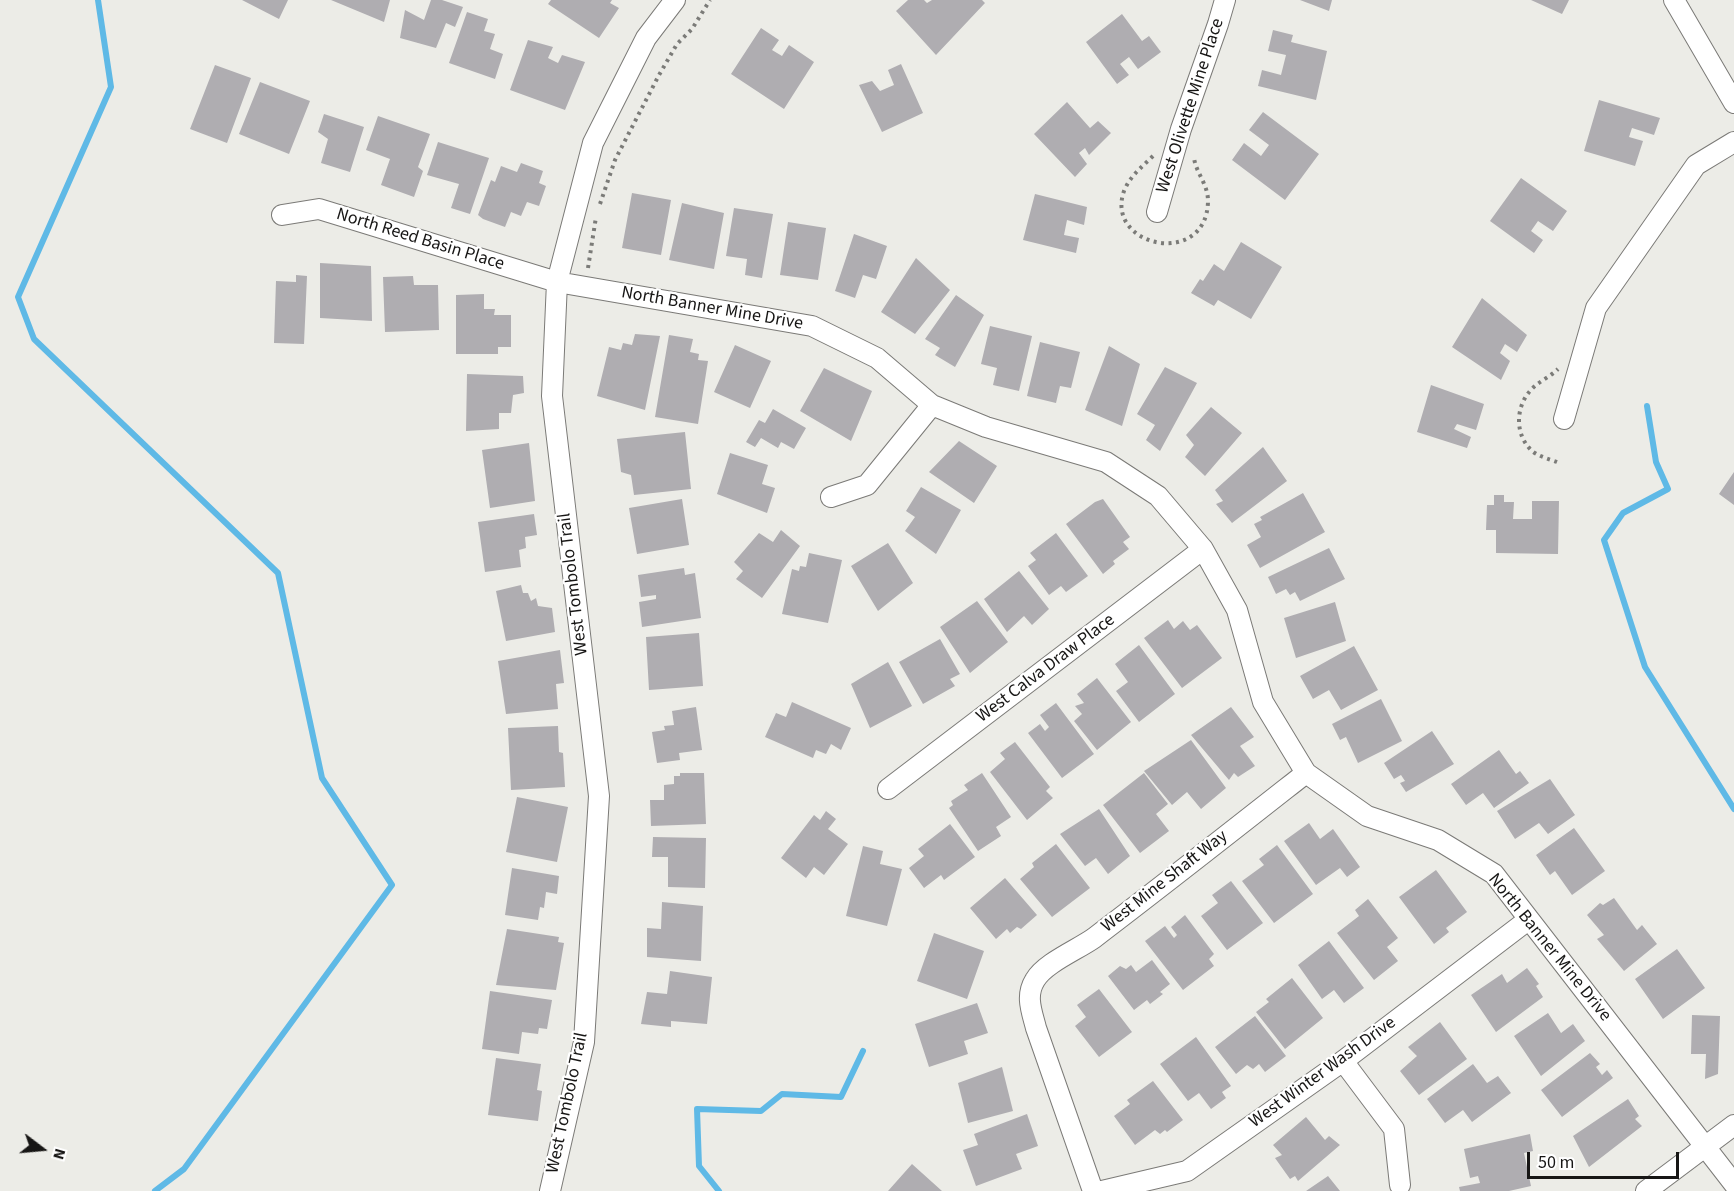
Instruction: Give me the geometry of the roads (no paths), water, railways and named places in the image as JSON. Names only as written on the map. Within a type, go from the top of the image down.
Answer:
[{"type":"street","name":"West Tombolo Trail","points":[[550,1191],[584,1042],[599,796],[552,396],[557,282],[593,143],[646,38],[675,0]]},
{"type":"street","name":"West Olivette Mine Place","points":[[1156,212],[1181,129],[1225,0]]},
{"type":"street","points":[[1674,0],[1734,103]]},
{"type":"street","points":[[1564,419],[1596,308],[1696,165],[1734,142]]},
{"type":"street","name":"North Reed Basin Place","points":[[282,215],[320,209],[557,282]]},
{"type":"street","name":"North Banner Mine Drive","points":[[557,282],[812,326],[877,358],[932,405],[986,427],[1106,462],[1158,496],[1203,549],[1237,610],[1263,702],[1306,773],[1367,816],[1438,840],[1494,874],[1734,1184]]},
{"type":"street","points":[[831,496],[867,485],[932,405]]},
{"type":"street","name":"West Calva Draw Place","points":[[888,789],[1203,549]]},
{"type":"street","name":"West Mine Shaft Way","points":[[1093,1191],[1036,1028],[1029,993],[1036,977],[1091,940],[1306,773]]},
{"type":"street","name":"West Winter Wash Drive","points":[[1101,1191],[1186,1172],[1343,1060],[1528,920]]},
{"type":"street","points":[[1343,1060],[1394,1129],[1400,1185]]},
{"type":"street","points":[[1646,1191],[1734,1125]]},
{"type":"waterway","points":[[98,0],[111,87],[18,297],[34,339],[278,573],[322,778],[392,885],[184,1169],[155,1191]]},
{"type":"waterway","points":[[1647,406],[1656,462],[1668,489],[1623,513],[1604,540],[1645,667],[1734,809]]},
{"type":"waterway","points":[[719,1191],[699,1166],[697,1109],[761,1111],[782,1094],[841,1097],[863,1051]]}]
